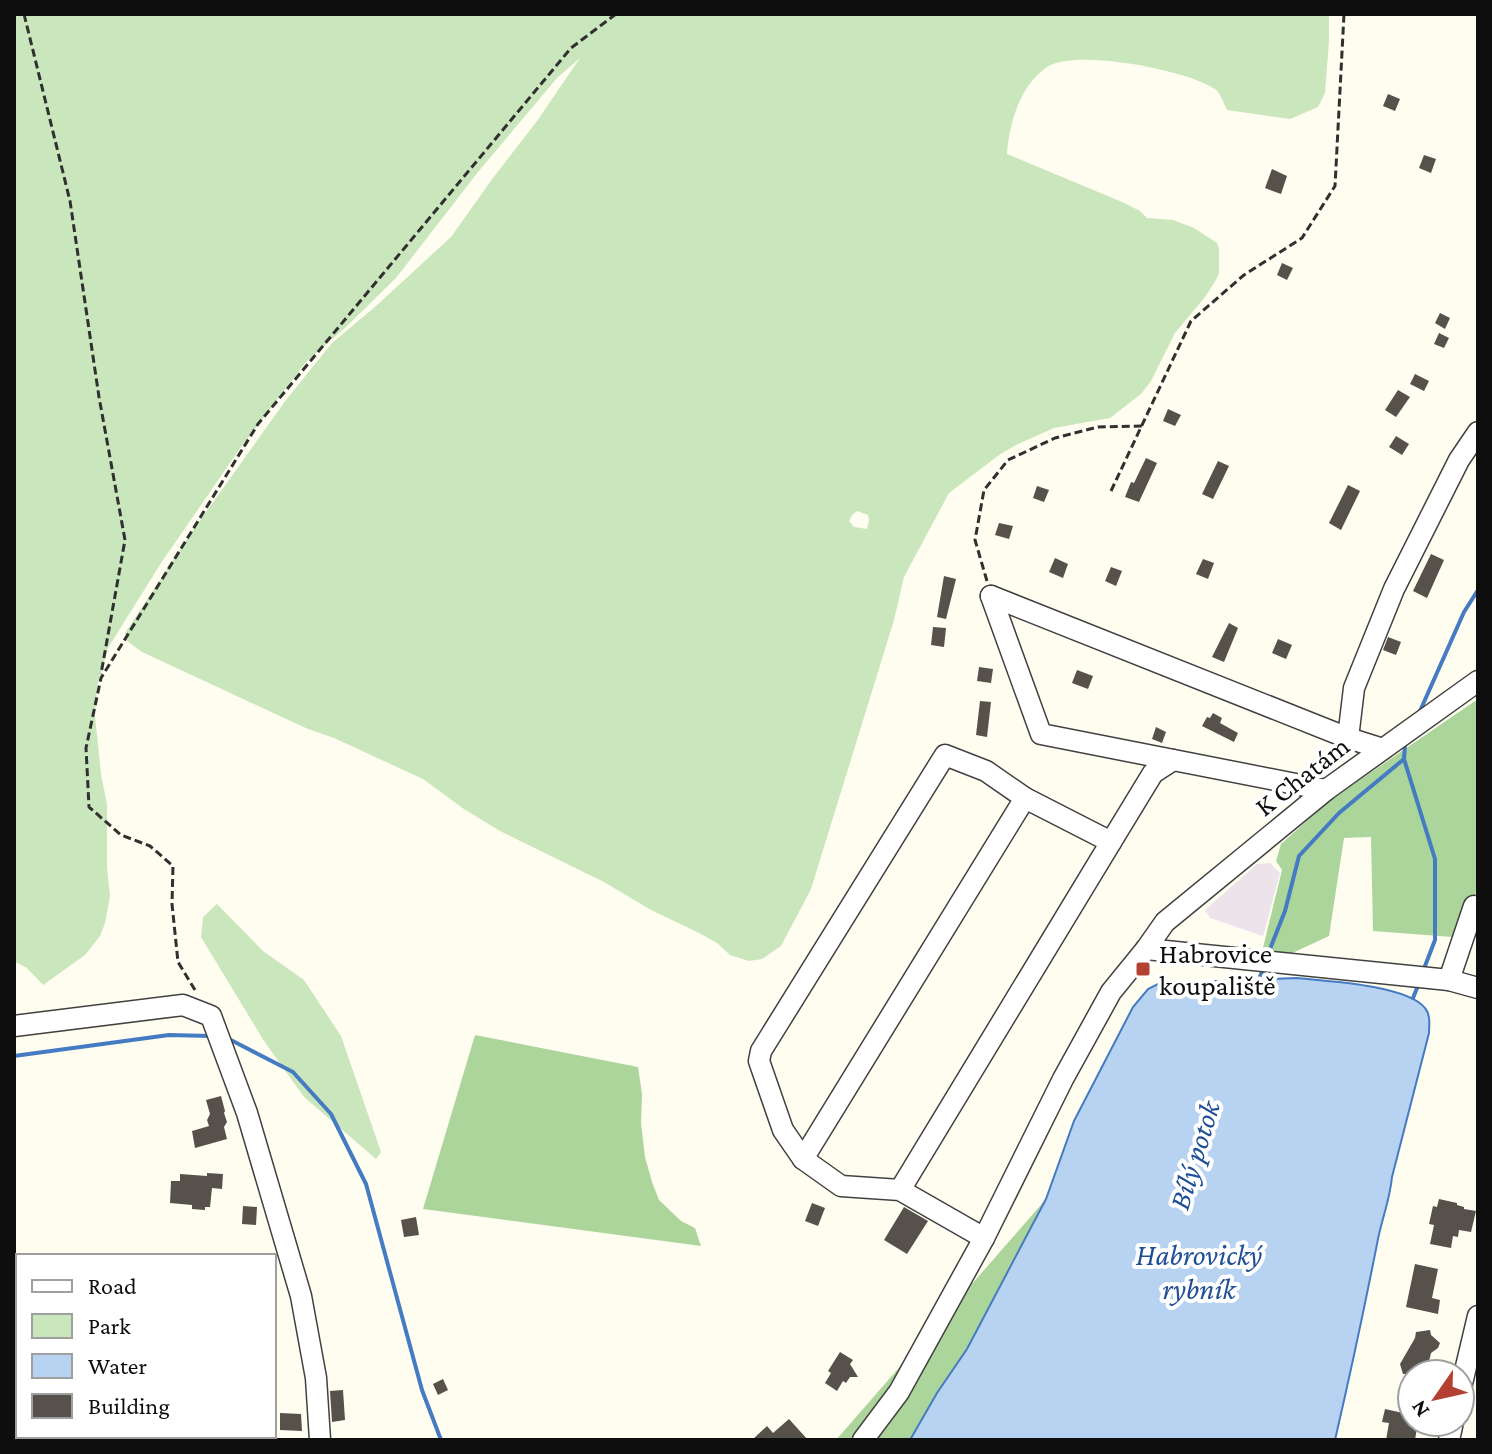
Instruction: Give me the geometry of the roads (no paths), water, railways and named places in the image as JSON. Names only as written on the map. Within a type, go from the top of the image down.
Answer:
[{"type":"street","points":[[1348,738],[1354,688],[1394,589],[1459,460],[1478,432]]},
{"type":"street","points":[[1326,790],[1041,734],[991,596],[1348,738],[1383,749]]},
{"type":"street","name":"K Chatám","points":[[863,1440],[899,1392],[984,1238],[1063,1079],[1111,992],[1165,922],[1326,790],[1478,681]]},
{"type":"street","points":[[984,1238],[900,1190],[841,1186],[803,1159],[783,1130],[759,1061],[761,1051],[945,755],[986,771],[1025,798],[1111,842]]},
{"type":"street","points":[[900,1190],[1153,773],[1173,760]]},
{"type":"street","points":[[803,1159],[1025,798]]},
{"type":"street","points":[[1449,980],[1474,906]]},
{"type":"street","points":[[1146,949],[1449,980],[1478,988]]},
{"type":"street","points":[[14,1026],[183,1005],[211,1016],[247,1113],[301,1296],[316,1378],[320,1440]]},
{"type":"street","points":[[1468,1358],[1478,1316]]},
{"type":"water","name":"Habrovický rybník","points":[[1297,978],[1366,986],[1402,994],[1425,1008],[1429,1020],[1429,1033],[1392,1177],[1335,1440],[910,1440],[967,1349],[1046,1199],[1074,1121],[1133,1007],[1148,989],[1160,983]]},
{"type":"waterway","name":"Bílý potok","points":[[1420,711],[1464,612],[1478,590]]},
{"type":"waterway","name":"Bílý potok","points":[[1270,949],[1285,911],[1299,856],[1339,813],[1404,759],[1405,745]]},
{"type":"waterway","points":[[1404,759],[1435,859],[1435,940],[1425,966]]},
{"type":"waterway","name":"Bílý potok","points":[[1257,983],[1262,972]]},
{"type":"waterway","points":[[1413,998],[1417,988]]},
{"type":"waterway","points":[[14,1056],[169,1035],[210,1036]]},
{"type":"waterway","points":[[227,1038],[293,1072],[331,1114],[366,1184],[422,1390],[441,1440]]},
{"type":"place","name":"Habrovice koupaliště","points":[[1143,969]]}]
